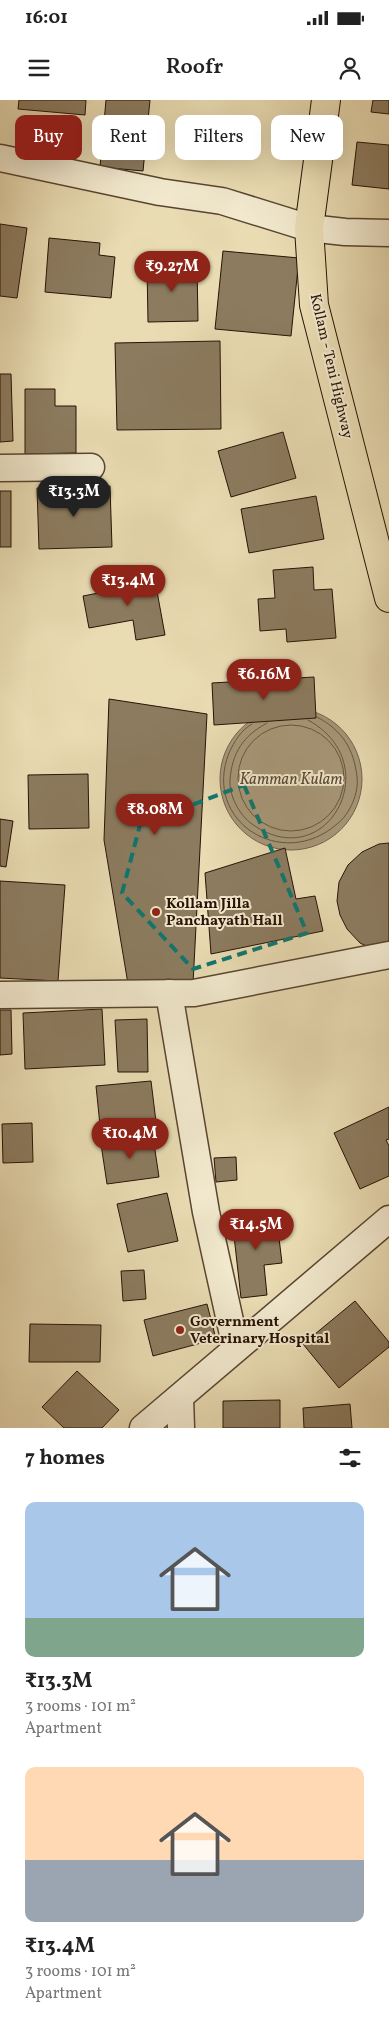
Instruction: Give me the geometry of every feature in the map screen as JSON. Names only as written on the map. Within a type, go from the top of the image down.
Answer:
[{"type":"main road","name":"Kollam - Teni Highway","points":[[326,100],[309,228],[314,305],[389,598]]},
{"type":"street","points":[[0,158],[160,192],[222,200],[309,228],[346,232],[389,233]]},
{"type":"street","points":[[0,468],[90,467]]},
{"type":"street","points":[[0,995],[194,993],[389,956]]},
{"type":"street","points":[[169,993],[206,1212],[236,1348]]},
{"type":"street","points":[[143,1428],[389,1219]]},
{"type":"street","points":[[180,1398],[180,1428]]},
{"type":"highlighted area","points":[[244,785],[307,933],[193,969],[122,893],[140,825]]},
{"type":"water","name":"Kamman Kulam","points":[[291,708],[318,714],[330,720],[341,729],[350,740],[356,752],[362,779],[356,806],[350,818],[341,829],[330,838],[318,844],[291,850],[264,844],[252,838],[241,829],[232,818],[226,806],[220,779],[226,752],[232,740],[241,729],[252,720],[264,714]]},
{"type":"building","points":[[19,100],[86,100],[85,115],[18,109]]},
{"type":"building","points":[[106,100],[150,100],[149,115],[105,115]]},
{"type":"building","points":[[373,100],[389,100],[389,114],[371,112]]},
{"type":"building","points":[[357,142],[389,145],[389,189],[352,185]]},
{"type":"building","points":[[101,160],[144,160],[143,171],[100,167]]},
{"type":"building","points":[[0,224],[27,228],[17,298],[0,296]]},
{"type":"building","points":[[49,238],[100,243],[99,255],[115,257],[111,298],[45,292]]},
{"type":"building","points":[[223,251],[299,258],[291,336],[215,329]]},
{"type":"building","points":[[197,265],[198,321],[148,322],[147,266]]},
{"type":"building","points":[[220,341],[221,429],[117,430],[115,343]]},
{"type":"building","points":[[0,374],[11,374],[13,441],[0,442]]},
{"type":"building","points":[[25,389],[55,389],[55,406],[76,406],[76,453],[25,454]]},
{"type":"building","points":[[283,432],[296,478],[231,497],[218,451]]},
{"type":"building","points":[[110,486],[112,547],[39,549],[37,488]]},
{"type":"building","points":[[0,491],[11,491],[11,547],[0,547]]},
{"type":"building","points":[[316,496],[324,539],[249,553],[241,509]]},
{"type":"building","points":[[313,567],[314,590],[332,589],[336,638],[287,642],[286,629],[260,631],[258,599],[275,598],[273,570]]},
{"type":"building","points":[[154,575],[165,635],[136,640],[133,620],[89,628],[83,596],[124,588],[123,580]]},
{"type":"building","points":[[314,677],[316,718],[214,725],[212,683]]},
{"type":"building","name":"Kollam Jilla Panchayath Hall","points":[[109,699],[207,714],[193,984],[128,984],[104,840]]},
{"type":"building","points":[[88,774],[89,828],[29,829],[28,775]]},
{"type":"building","points":[[0,819],[13,821],[6,867],[0,866]]},
{"type":"building","points":[[389,843],[389,953],[377,951],[360,943],[347,929],[340,915],[337,901],[339,882],[348,865],[362,852],[379,844]]},
{"type":"building","points":[[285,848],[296,899],[315,896],[323,931],[211,954],[205,873]]},
{"type":"building","points":[[0,881],[65,885],[58,981],[0,978]]},
{"type":"building","points":[[102,1009],[105,1065],[25,1069],[23,1013]]},
{"type":"building","points":[[0,1010],[11,1010],[12,1054],[0,1055]]},
{"type":"building","points":[[147,1019],[148,1072],[118,1072],[115,1020]]},
{"type":"building","points":[[151,1081],[157,1130],[101,1135],[96,1086]]},
{"type":"building","points":[[389,1107],[389,1139],[386,1140],[389,1146],[389,1176],[360,1189],[334,1133]]},
{"type":"building","points":[[32,1123],[33,1162],[3,1163],[2,1124]]},
{"type":"building","points":[[153,1137],[159,1177],[107,1184],[101,1144]]},
{"type":"building","points":[[236,1157],[237,1180],[216,1182],[214,1158]]},
{"type":"building","points":[[167,1193],[178,1241],[128,1252],[117,1204]]},
{"type":"building","points":[[276,1213],[282,1263],[264,1265],[267,1295],[241,1298],[232,1218]]},
{"type":"building","points":[[144,1270],[146,1299],[123,1301],[121,1271]]},
{"type":"building","points":[[355,1301],[389,1342],[389,1347],[339,1388],[303,1344]]},
{"type":"building","name":"Government Veterinary Hospital","points":[[207,1304],[216,1339],[153,1356],[144,1320]]},
{"type":"building","points":[[30,1324],[101,1325],[100,1362],[29,1362]]},
{"type":"building","points":[[77,1371],[119,1410],[102,1428],[64,1428],[42,1407]]},
{"type":"building","points":[[280,1400],[280,1428],[223,1428],[223,1401]]},
{"type":"building","points":[[350,1404],[352,1428],[304,1428],[303,1408]]},
{"type":"place","name":"Kollam Jilla Panchayath Hall","points":[[156,912]]},
{"type":"place","name":"Government Veterinary Hospital","points":[[180,1330]]}]
